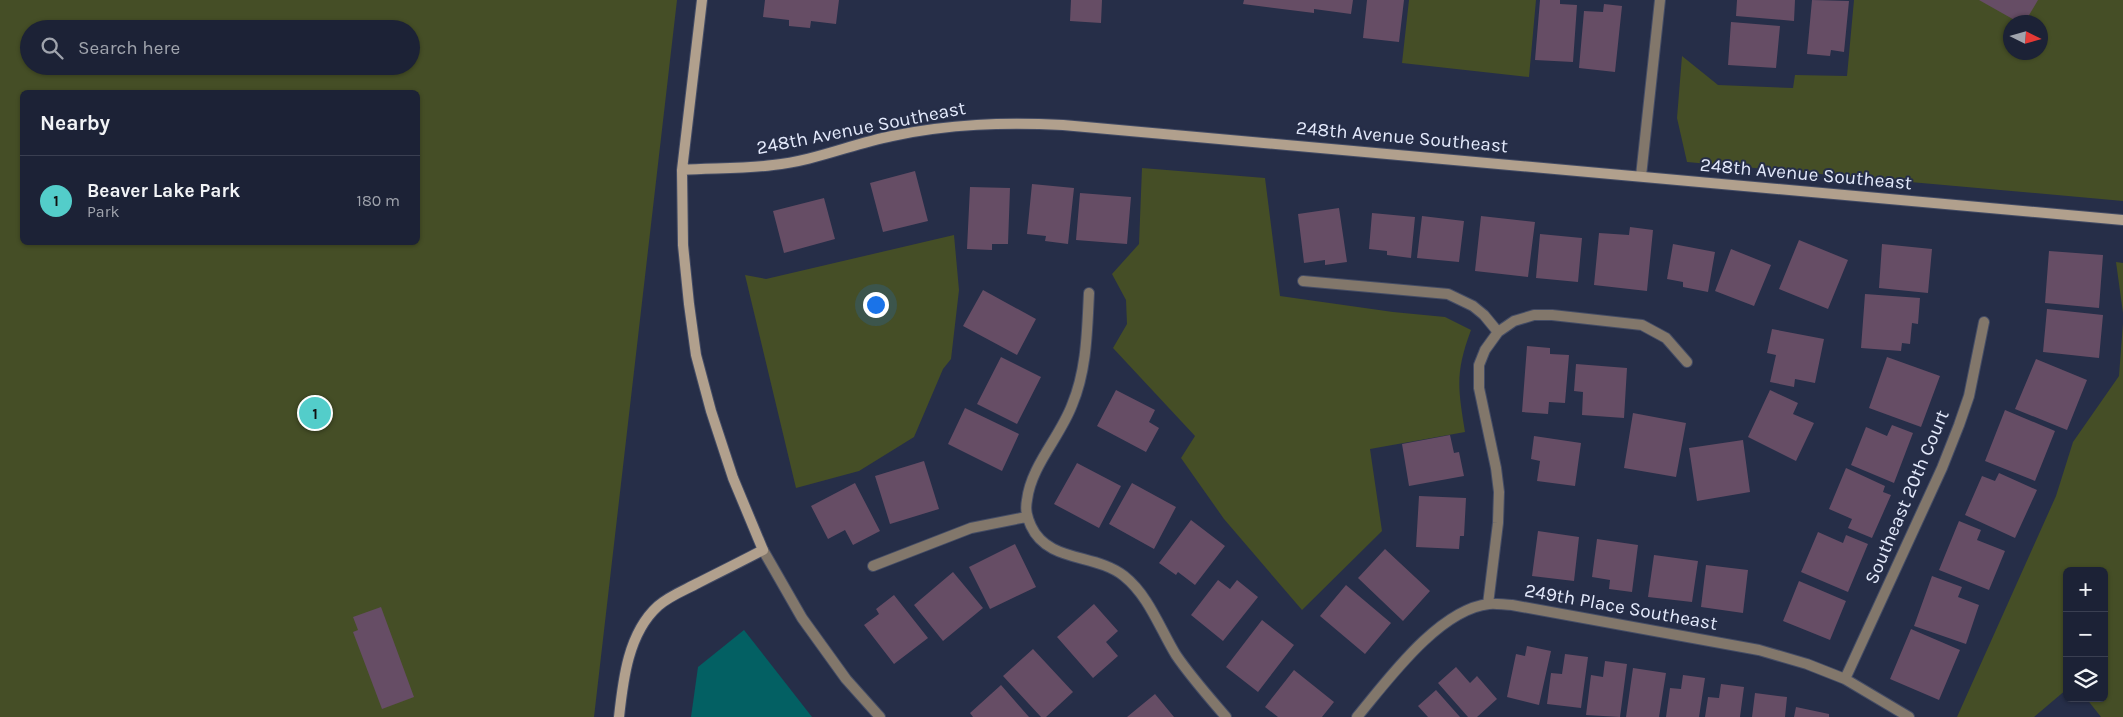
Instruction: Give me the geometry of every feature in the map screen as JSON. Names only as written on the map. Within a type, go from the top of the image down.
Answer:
[{"type":"street","points":[[702,0],[682,170],[683,245],[696,355],[711,411],[733,478],[763,550],[802,618],[846,679],[880,717]]},
{"type":"street","points":[[1640,176],[1660,0]]},
{"type":"street","name":"248th Avenue Southeast","points":[[682,170],[774,165],[810,158],[890,136],[938,127],[1006,123],[1072,125],[2123,220]]},
{"type":"street","points":[[1303,281],[1448,294],[1474,306],[1498,332]]},
{"type":"street","points":[[1089,293],[1086,351],[1080,383],[1072,406],[1029,488],[1026,516],[1035,536],[1043,544],[1057,551],[1107,566],[1129,581],[1140,592],[1177,656],[1226,717]]},
{"type":"street","points":[[1488,604],[1498,523],[1499,492],[1496,468],[1479,388],[1479,365],[1484,350],[1498,332],[1514,321],[1534,315],[1552,315],[1642,325],[1666,338],[1687,362]]},
{"type":"street","name":"Southeast 20th Court","points":[[1845,680],[1942,468],[1959,425],[1969,396],[1984,322]]},
{"type":"street","points":[[872,566],[971,528],[1026,516]]},
{"type":"street","points":[[619,717],[626,669],[633,643],[642,626],[657,607],[680,592],[763,550]]},
{"type":"street","name":"249th Place Southeast","points":[[1357,717],[1421,642],[1438,627],[1465,612],[1488,604],[1512,605],[1759,650],[1807,664],[1845,680],[1909,717]]},
{"type":"shaded area","points":[[0,0],[677,0],[594,717],[0,717]]},
{"type":"shaded area","points":[[1409,0],[1536,0],[1529,77],[1402,63]]},
{"type":"shaded area","points":[[1854,0],[2123,0],[2123,201],[1687,162],[1677,118],[1682,56],[1718,85],[1793,88],[1795,75],[1847,76]]},
{"type":"shaded area","points":[[1142,168],[1265,178],[1280,296],[1393,312],[1445,317],[1471,330],[1462,358],[1459,381],[1465,432],[1370,449],[1382,531],[1302,610],[1224,519],[1181,458],[1195,436],[1113,348],[1127,324],[1126,300],[1112,274],[1139,244]]},
{"type":"shaded area","points":[[954,235],[959,290],[951,359],[943,369],[914,437],[859,471],[796,488],[745,275],[766,279]]},
{"type":"shaded area","points":[[2116,262],[2123,263],[2123,313]]},
{"type":"shaded area","points":[[2123,323],[2123,717],[2101,717],[2089,702],[2108,702],[2108,567],[2063,567],[2063,692],[2034,717],[1957,717],[2056,496],[2073,442],[2119,376]]},
{"type":"shaded area","points":[[744,630],[812,717],[691,717],[698,667]]},
{"type":"building","points":[[765,0],[839,0],[836,24],[811,21],[810,28],[789,26],[789,20],[763,17]]},
{"type":"building","points":[[1071,0],[1102,0],[1101,23],[1070,21]]},
{"type":"building","points":[[1244,0],[1353,0],[1351,14],[1314,9],[1314,13],[1243,4]]},
{"type":"building","points":[[1367,0],[1404,0],[1399,42],[1363,38]]},
{"type":"building","points":[[1540,0],[1560,0],[1560,4],[1577,5],[1573,62],[1535,60]]},
{"type":"building","points":[[1737,0],[1795,0],[1794,21],[1736,16]]},
{"type":"building","points":[[1812,0],[1849,1],[1844,52],[1831,50],[1830,56],[1807,54]]},
{"type":"building","points":[[1979,0],[2038,0],[2029,15],[2006,15]]},
{"type":"building","points":[[1604,4],[1622,6],[1615,72],[1579,68],[1584,11],[1603,12]]},
{"type":"building","points":[[1731,22],[1780,26],[1776,68],[1728,65]]},
{"type":"building","points":[[915,171],[928,221],[883,232],[870,183]]},
{"type":"building","points":[[1032,184],[1074,188],[1068,244],[1045,241],[1046,236],[1027,234]]},
{"type":"building","points":[[970,187],[1010,188],[1008,244],[992,244],[992,250],[967,249]]},
{"type":"building","points":[[1080,193],[1131,197],[1127,244],[1076,240]]},
{"type":"building","points":[[824,198],[835,239],[784,253],[773,211]]},
{"type":"building","points":[[1339,208],[1347,262],[1325,265],[1325,260],[1304,263],[1298,214]]},
{"type":"building","points":[[1372,213],[1415,217],[1411,258],[1387,255],[1387,251],[1369,249]]},
{"type":"building","points":[[1422,216],[1464,221],[1459,262],[1417,258]]},
{"type":"building","points":[[1481,216],[1535,222],[1528,277],[1475,271]]},
{"type":"building","points":[[1630,227],[1653,230],[1647,291],[1594,285],[1599,233],[1629,235]]},
{"type":"building","points":[[1540,234],[1582,238],[1578,282],[1536,278]]},
{"type":"building","points":[[1799,240],[1848,260],[1828,309],[1779,289]]},
{"type":"building","points":[[1673,244],[1715,252],[1708,292],[1683,287],[1683,282],[1667,279]]},
{"type":"building","points":[[1882,244],[1932,249],[1928,293],[1879,288]]},
{"type":"building","points":[[1731,249],[1771,265],[1754,306],[1715,291]]},
{"type":"building","points":[[2049,251],[2103,255],[2099,308],[2045,303]]},
{"type":"building","points":[[983,290],[1036,319],[1017,355],[963,326]]},
{"type":"building","points":[[1865,294],[1920,298],[1918,324],[1912,323],[1910,344],[1902,343],[1901,351],[1861,348]]},
{"type":"building","points":[[2047,309],[2103,315],[2099,358],[2043,352]]},
{"type":"building","points":[[1772,329],[1824,339],[1815,383],[1795,379],[1794,387],[1770,382],[1776,355],[1767,353]]},
{"type":"building","points":[[1527,346],[1550,348],[1550,354],[1569,355],[1565,403],[1549,402],[1548,414],[1522,412]]},
{"type":"building","points":[[1001,357],[1041,377],[1017,424],[977,404]]},
{"type":"building","points":[[1887,357],[1940,376],[1921,427],[1869,408]]},
{"type":"building","points":[[2036,359],[2087,380],[2067,430],[2015,409]]},
{"type":"building","points":[[1576,364],[1627,368],[1624,418],[1582,415],[1583,392],[1574,391]]},
{"type":"building","points":[[1116,390],[1155,410],[1149,422],[1159,428],[1146,452],[1097,426]]},
{"type":"building","points":[[1770,390],[1798,403],[1793,414],[1814,423],[1796,461],[1748,437]]},
{"type":"building","points":[[965,408],[1019,434],[1002,471],[948,444]]},
{"type":"building","points":[[2005,410],[2055,431],[2035,481],[1985,461]]},
{"type":"building","points":[[1633,413],[1686,423],[1676,477],[1624,468]]},
{"type":"building","points":[[1892,425],[1913,433],[1894,483],[1851,465],[1866,427],[1887,436]]},
{"type":"building","points":[[1450,435],[1454,453],[1459,452],[1464,476],[1409,486],[1402,444]]},
{"type":"building","points":[[1534,436],[1581,443],[1575,486],[1537,481],[1540,461],[1531,459]]},
{"type":"building","points":[[1743,440],[1750,492],[1697,501],[1689,448]]},
{"type":"building","points":[[924,461],[939,509],[890,524],[875,476]]},
{"type":"building","points":[[1077,463],[1121,486],[1099,528],[1054,504]]},
{"type":"building","points":[[1846,468],[1885,486],[1883,492],[1891,495],[1872,538],[1848,528],[1852,519],[1829,509]]},
{"type":"building","points":[[1999,473],[2037,490],[2015,538],[1965,515],[1982,476],[1995,481]]},
{"type":"building","points":[[855,483],[880,531],[853,545],[845,530],[828,539],[811,506]]},
{"type":"building","points":[[1132,483],[1176,507],[1154,549],[1109,524]]},
{"type":"building","points":[[1419,496],[1466,498],[1464,536],[1460,536],[1459,549],[1416,547]]},
{"type":"building","points":[[1191,520],[1225,546],[1195,585],[1178,572],[1176,575],[1159,563]]},
{"type":"building","points":[[1959,521],[1981,530],[1977,540],[2005,551],[1989,590],[1939,570]]},
{"type":"building","points":[[1538,531],[1579,537],[1574,581],[1532,576]]},
{"type":"building","points":[[1818,532],[1843,543],[1846,535],[1868,544],[1848,592],[1801,572]]},
{"type":"building","points":[[1597,539],[1638,545],[1632,592],[1609,589],[1610,580],[1592,577]]},
{"type":"building","points":[[1015,544],[1036,587],[990,609],[969,567]]},
{"type":"building","points":[[1385,549],[1430,591],[1403,621],[1358,578]]},
{"type":"building","points":[[1654,555],[1698,561],[1692,602],[1648,597]]},
{"type":"building","points":[[1706,565],[1748,570],[1743,613],[1701,607]]},
{"type":"building","points":[[953,572],[983,608],[943,641],[914,605]]},
{"type":"building","points":[[1932,576],[1962,587],[1958,597],[1979,605],[1966,644],[1914,626]]},
{"type":"building","points":[[1218,580],[1230,589],[1237,580],[1258,597],[1223,641],[1191,615]]},
{"type":"building","points":[[1799,581],[1846,601],[1830,640],[1783,621]]},
{"type":"building","points":[[1346,585],[1391,623],[1365,654],[1320,616]]},
{"type":"building","points":[[894,595],[928,638],[894,664],[864,625],[879,614],[876,609]]},
{"type":"building","points":[[1094,604],[1118,631],[1106,642],[1118,656],[1093,678],[1057,637]]},
{"type":"building","points":[[381,607],[414,697],[382,709],[353,632],[358,630],[353,617]]},
{"type":"building","points":[[1262,620],[1294,645],[1258,692],[1226,667]]},
{"type":"building","points":[[1911,629],[1960,650],[1939,700],[1890,679]]},
{"type":"building","points":[[1527,646],[1551,651],[1539,705],[1507,697],[1516,654],[1525,656]]},
{"type":"building","points":[[1033,649],[1073,692],[1046,717],[1041,717],[1003,676]]},
{"type":"building","points":[[1565,654],[1588,657],[1581,708],[1547,704],[1551,673],[1562,674]]},
{"type":"building","points":[[1605,661],[1627,664],[1620,717],[1586,715],[1591,675],[1603,677]]},
{"type":"building","points":[[1456,667],[1470,683],[1477,676],[1497,699],[1477,717],[1468,717],[1438,683]]},
{"type":"building","points":[[1633,668],[1666,673],[1659,717],[1626,717]]},
{"type":"building","points":[[1294,670],[1334,702],[1322,717],[1278,717],[1265,707]]},
{"type":"building","points":[[1683,675],[1705,678],[1699,717],[1666,717],[1670,688],[1681,689]]},
{"type":"building","points":[[1721,684],[1744,687],[1740,717],[1705,717],[1708,697],[1719,698]]},
{"type":"building","points":[[1001,685],[1029,717],[973,717],[970,713]]},
{"type":"building","points":[[1436,690],[1460,717],[1428,717],[1418,706]]},
{"type":"building","points":[[1755,693],[1787,697],[1785,717],[1752,717]]},
{"type":"building","points":[[1155,694],[1174,717],[1127,717]]},
{"type":"building","points":[[1796,707],[1829,714],[1829,717],[1794,717]]},
{"type":"place","name":"Beaver Lake Park","points":[[315,413]]}]
